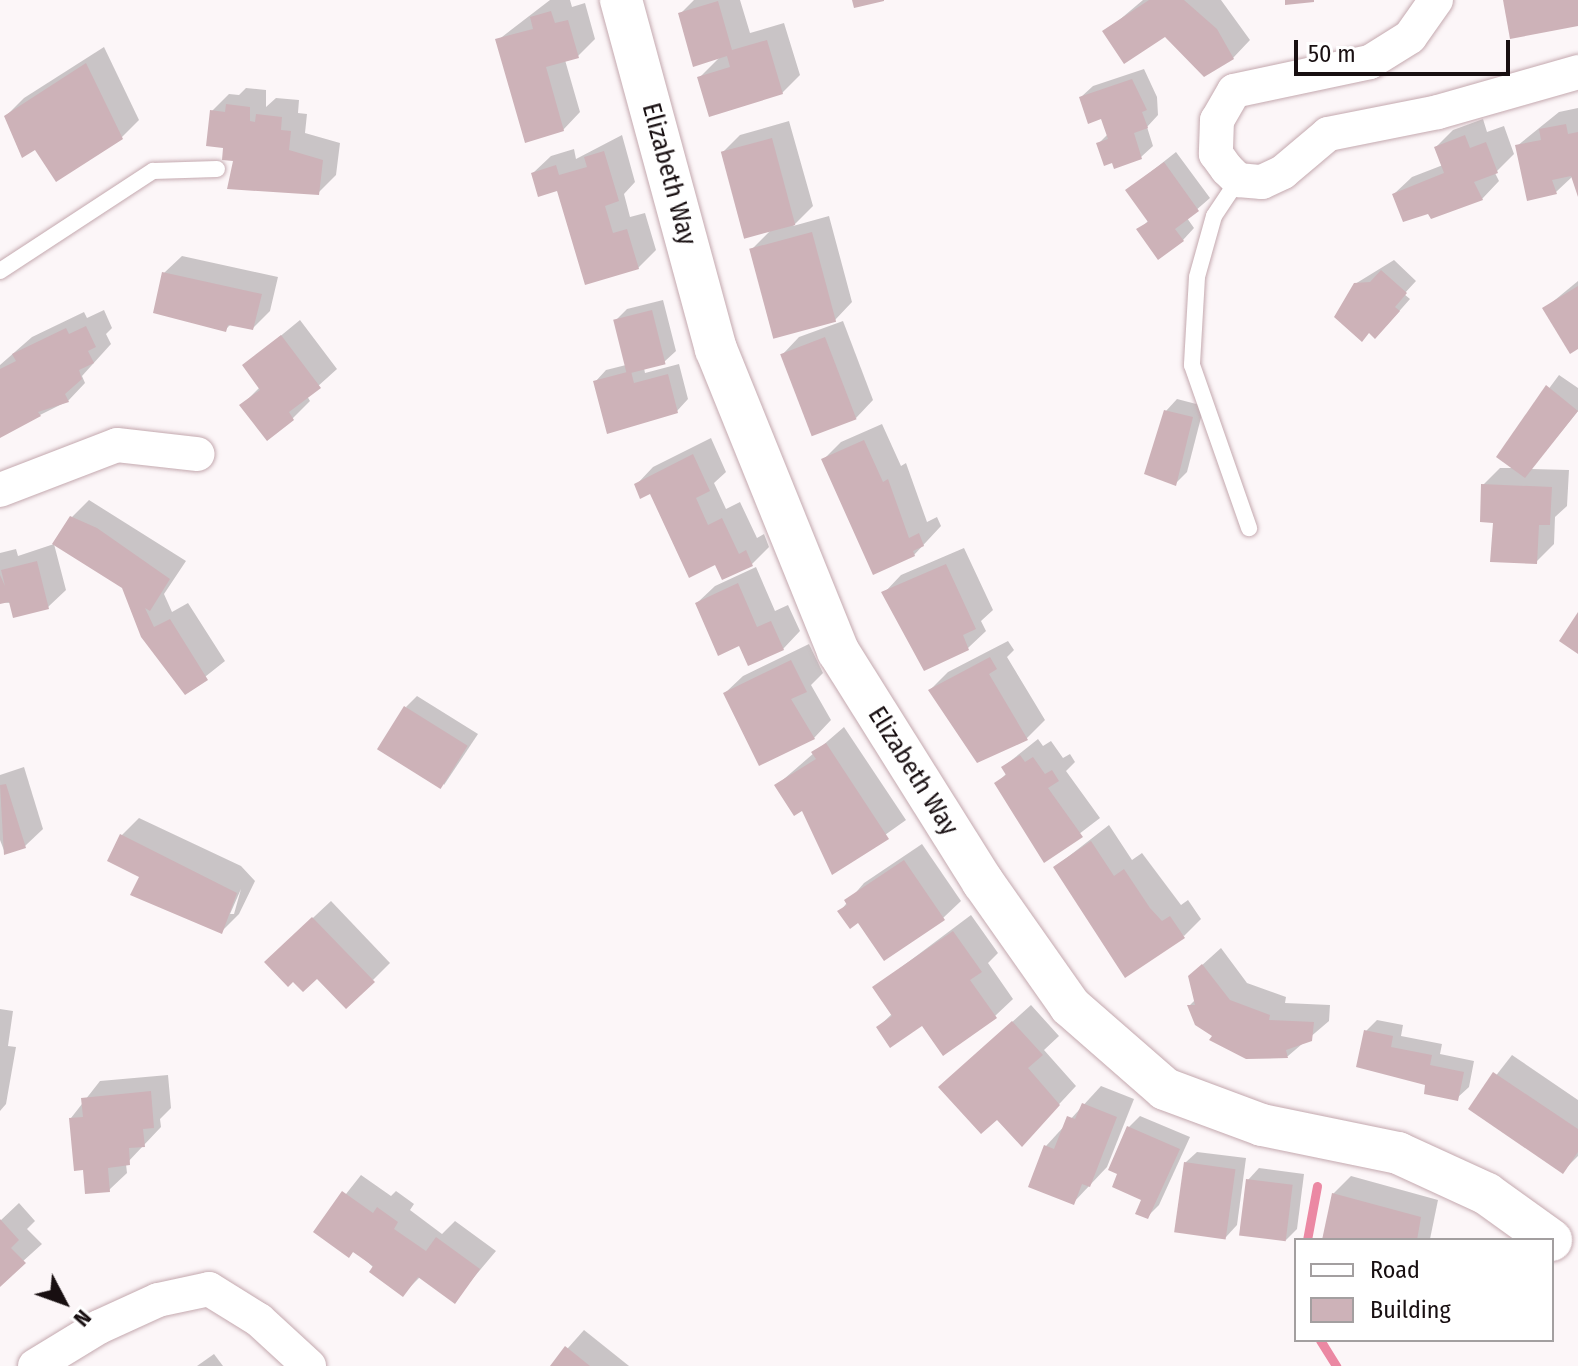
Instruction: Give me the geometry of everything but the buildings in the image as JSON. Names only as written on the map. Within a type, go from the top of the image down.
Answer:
[{"type":"street","name":"Elizabeth Way","points":[[621,0],[716,349],[838,651],[983,882],[1070,1006],[1165,1089],[1262,1125],[1398,1153],[1487,1194],[1549,1238]]},
{"type":"street","points":[[1436,0],[1410,37],[1370,62],[1234,91],[1217,120],[1216,154],[1238,180],[1262,182],[1283,172],[1328,134],[1438,112],[1578,72]]},
{"type":"street","points":[[0,490],[117,445],[197,454]]},
{"type":"street","name":"Elizabeth Way","points":[[1554,1241],[1578,1259]]},
{"type":"street","points":[[35,1366],[99,1327],[158,1300],[209,1289],[259,1320],[309,1366]]},
{"type":"lane","points":[[0,271],[153,171],[217,169]]},
{"type":"lane","points":[[1238,180],[1214,216],[1197,277],[1192,365],[1249,528]]},
{"type":"waterway","points":[[1307,1238],[1317,1186]]},
{"type":"waterway","points":[[1321,1342],[1336,1366]]}]
